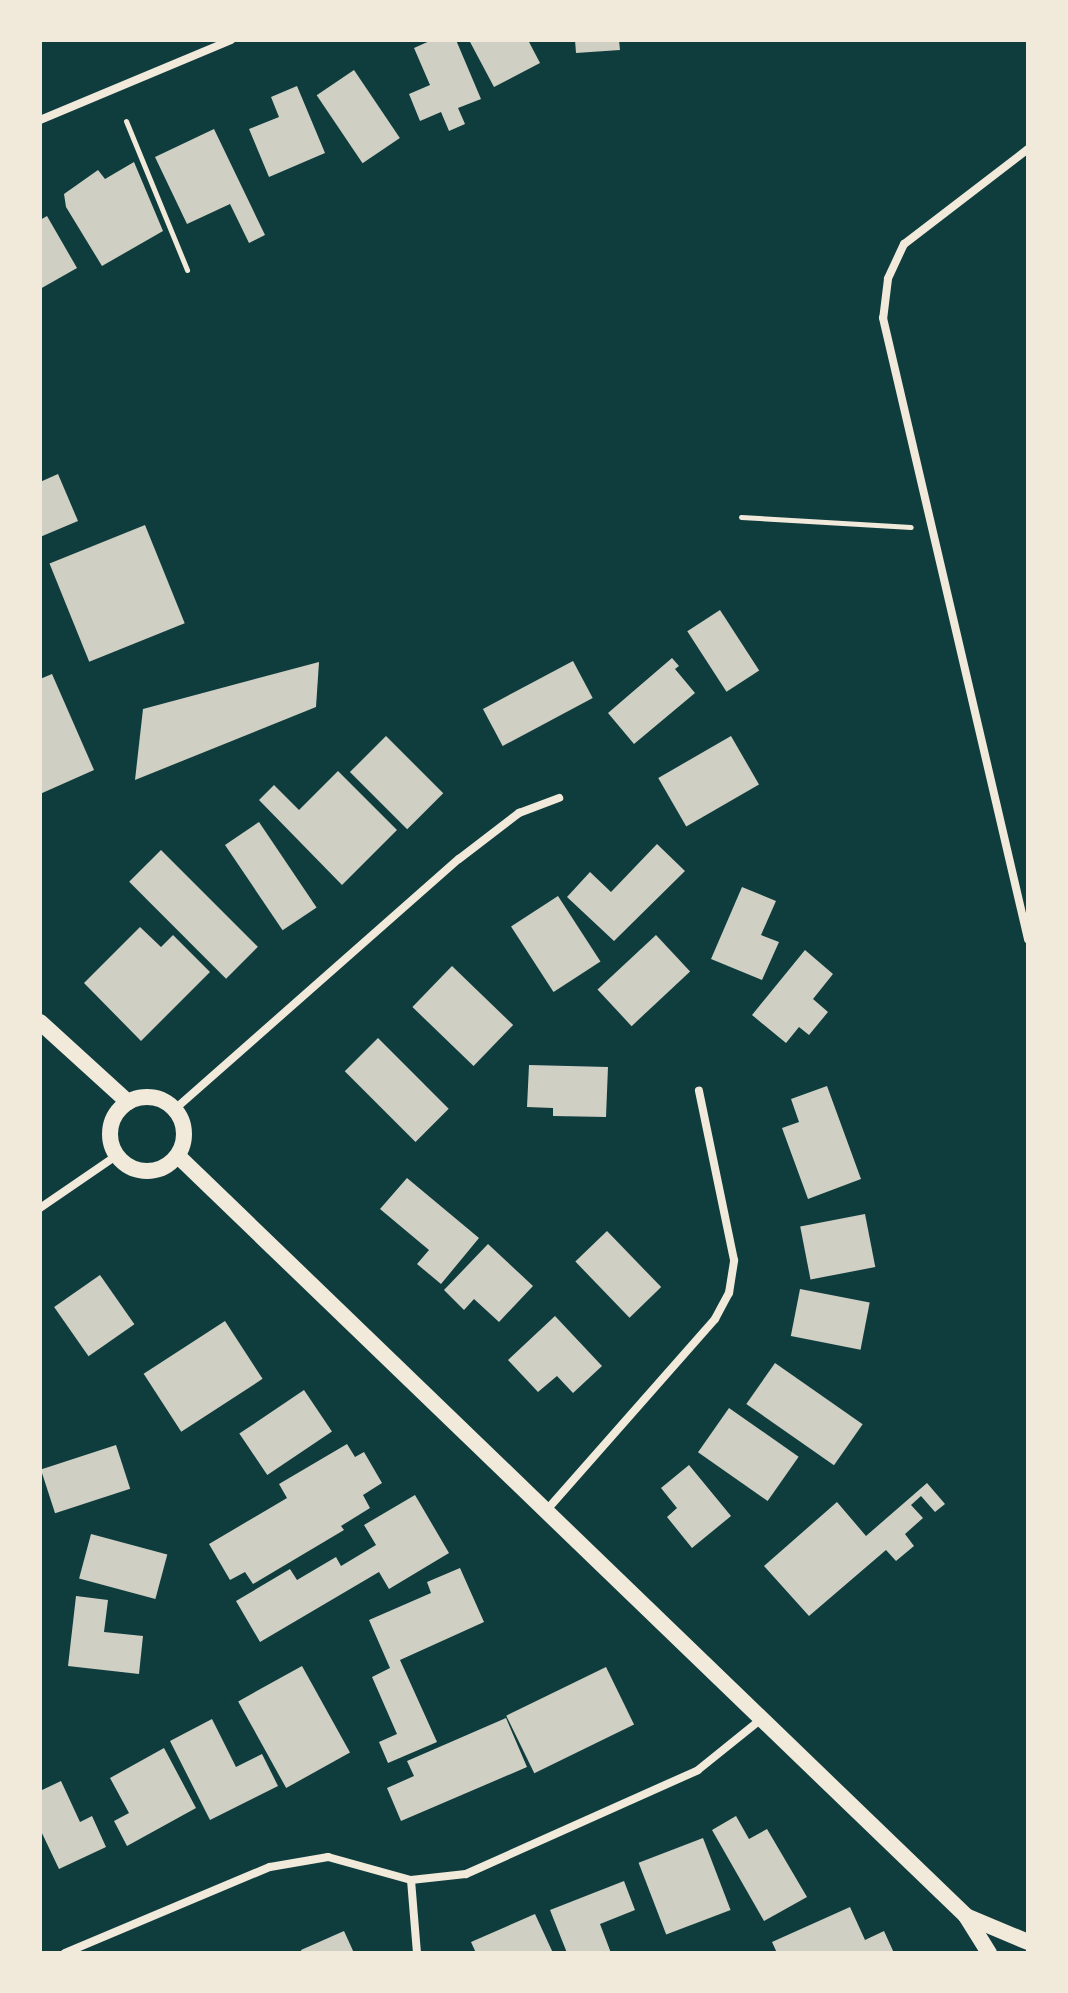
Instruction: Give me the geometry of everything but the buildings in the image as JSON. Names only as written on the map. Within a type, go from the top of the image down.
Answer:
[{"type":"main road","points":[[40,1022],[128,1102]]},
{"type":"main road","points":[[153,1097],[175,1109],[185,1132],[178,1156],[170,1164],[147,1172],[116,1156],[109,1132],[119,1110],[128,1102],[153,1097]]},
{"type":"main road","points":[[178,1156],[966,1916],[989,1953]]},
{"type":"main road","points":[[966,1916],[1028,1942]]},
{"type":"street","points":[[40,120],[231,40]]},
{"type":"street","points":[[1028,149],[921,227],[904,244],[888,279],[886,340],[1028,939]]},
{"type":"street","points":[[175,1109],[459,859],[519,813],[559,798]]},
{"type":"street","points":[[545,1512],[715,1319],[729,1293],[734,1260],[699,1091]]},
{"type":"street","points":[[40,1208],[116,1156]]},
{"type":"street","points":[[65,1953],[270,1867],[328,1857],[411,1880],[466,1874],[698,1770],[760,1720]]},
{"type":"street","points":[[411,1880],[417,1953]]},
{"type":"path","points":[[126,121],[187,270]]},
{"type":"path","points":[[741,517],[931,528]]}]
